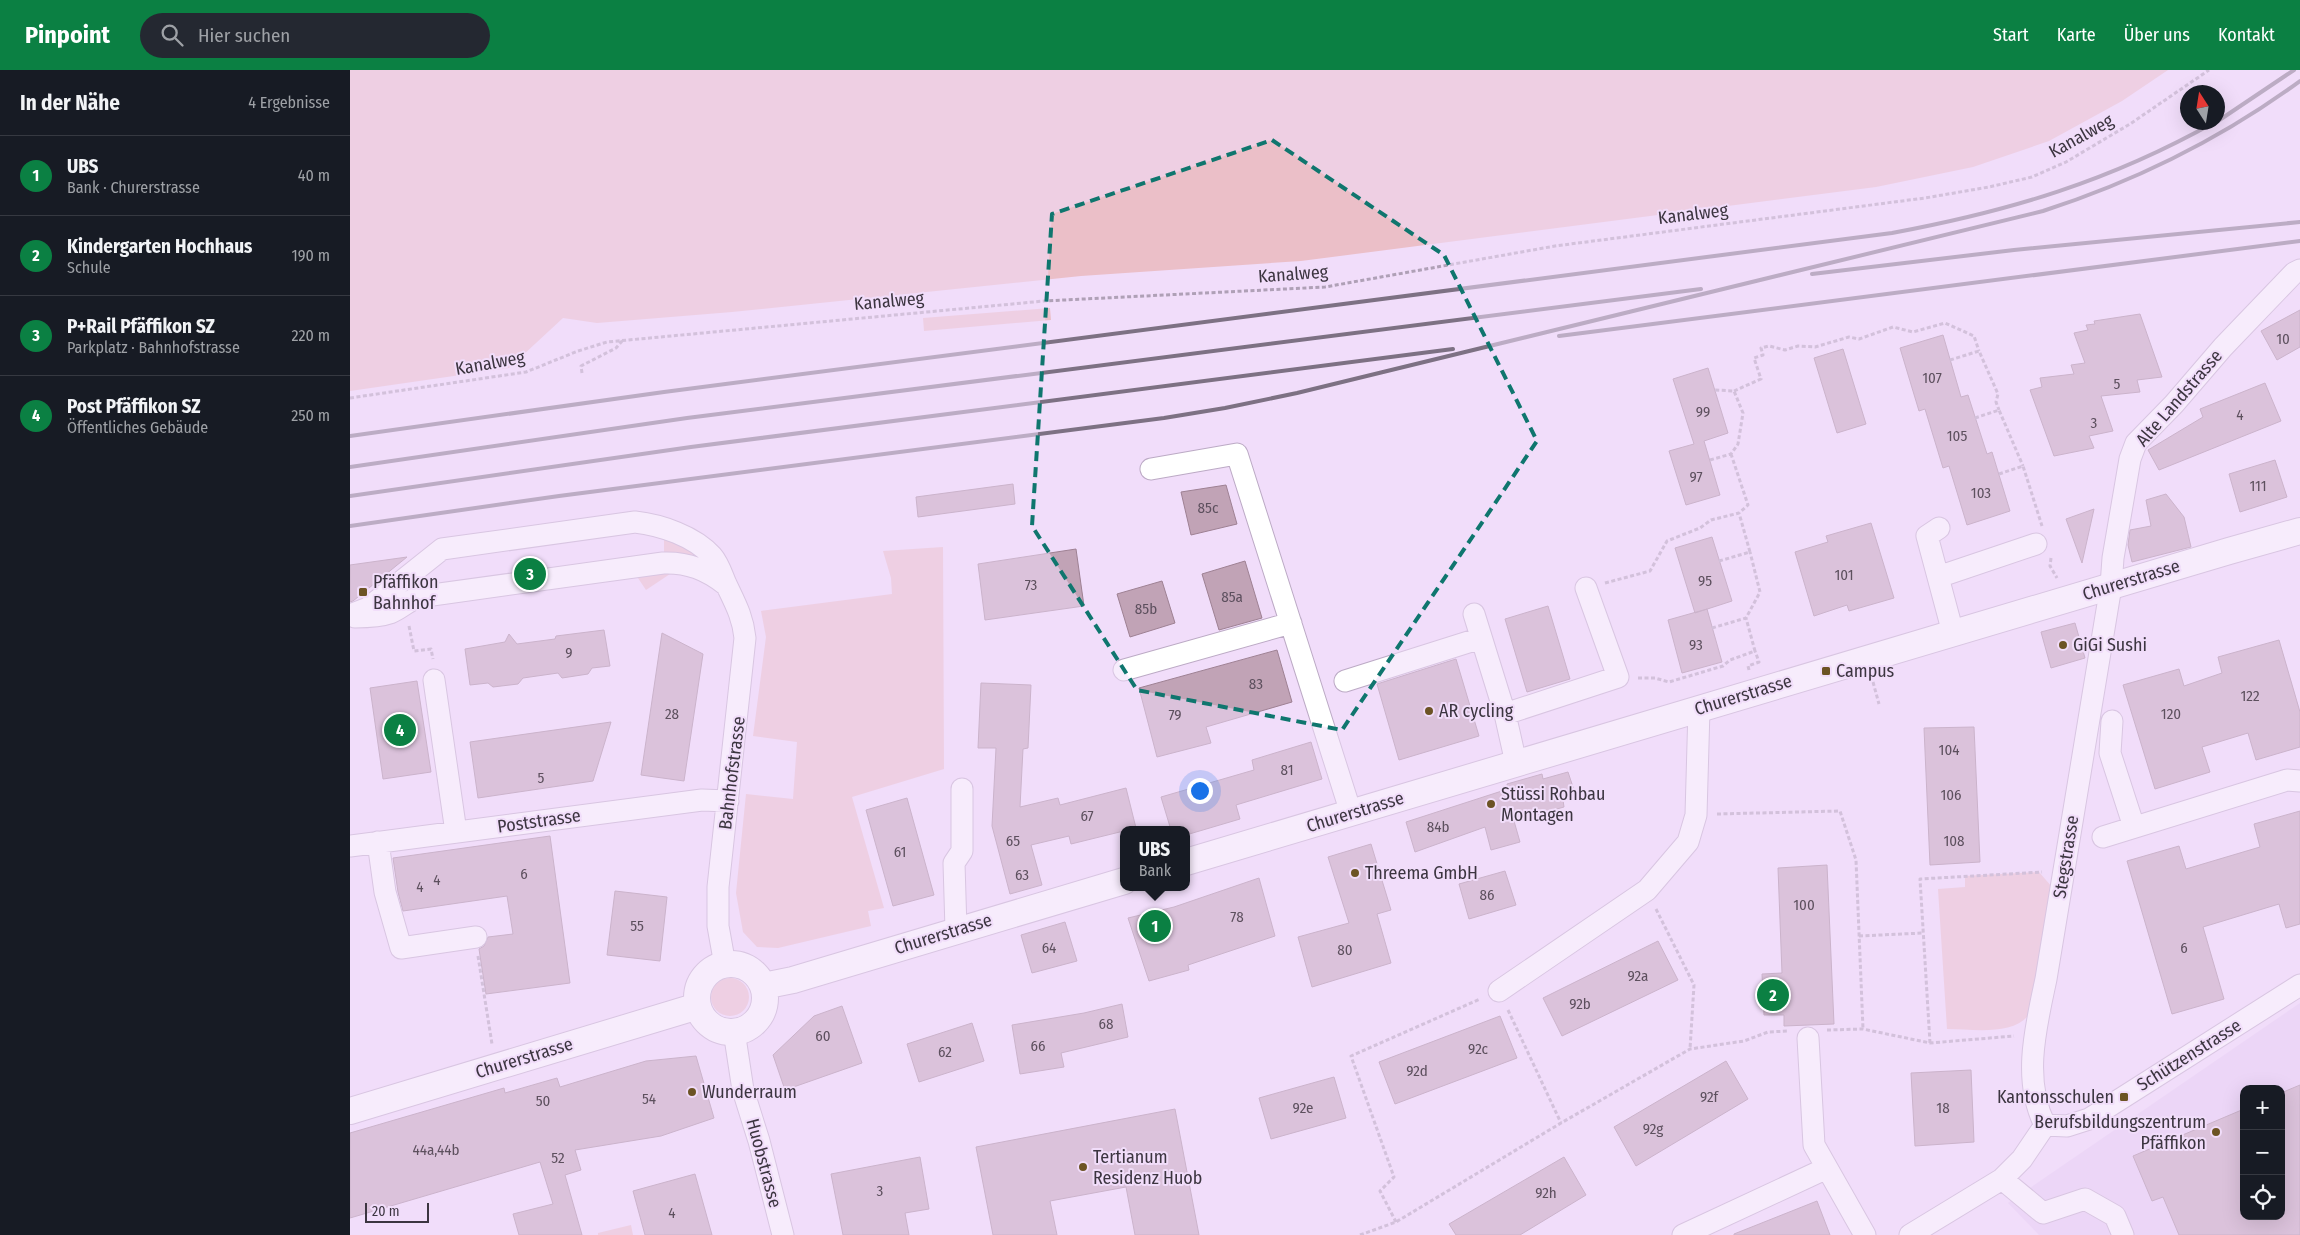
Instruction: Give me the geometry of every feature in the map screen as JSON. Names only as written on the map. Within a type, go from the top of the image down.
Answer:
[{"type":"main road","name":"Churerstrasse","points":[[1190,861],[2300,531]]},
{"type":"main road","name":"Churerstrasse","points":[[763,986],[794,980],[1120,882]]},
{"type":"main road","points":[[725,965],[745,967],[756,975],[763,986],[765,1001],[760,1016],[749,1026],[734,1031],[722,1030],[712,1025],[703,1017],[698,1006],[701,982],[714,969],[725,965]]},
{"type":"main road","name":"Churerstrasse","points":[[350,1111],[698,1006]]},
{"type":"street","name":"Alte Landstrasse","points":[[2111,586],[2113,558],[2130,459],[2136,444],[2174,404],[2223,347],[2294,273],[2300,270]]},
{"type":"street","points":[[1151,469],[1237,454],[1351,813]]},
{"type":"street","points":[[635,522],[652,531],[657,546],[654,556],[649,561],[635,567]]},
{"type":"street","name":"Bahnhofstrasse","points":[[350,616],[368,608],[442,549],[635,522],[664,528],[704,548],[713,557],[742,616],[745,638],[718,888],[718,915],[725,965]]},
{"type":"street","points":[[1939,528],[1927,536],[1953,633]]},
{"type":"street","points":[[1938,577],[2044,543]]},
{"type":"street","name":"Bahnhofstrasse","points":[[350,616],[368,617],[390,613],[418,597],[678,562],[712,574],[726,584]]},
{"type":"street","points":[[408,576],[408,584],[418,597]]},
{"type":"street","name":"Stegstrasse","points":[[2045,1125],[2034,1098],[2034,1034],[2111,586]]},
{"type":"street","points":[[1505,714],[1618,678],[1586,588]]},
{"type":"street","points":[[1474,614],[1505,714],[1516,764]]},
{"type":"street","points":[[1124,670],[1291,623]]},
{"type":"street","points":[[1345,681],[1482,638]]},
{"type":"street","points":[[434,680],[456,832]]},
{"type":"street","points":[[1499,991],[1647,890],[1688,842],[1696,815],[1699,709]]},
{"type":"street","points":[[2112,721],[2110,753],[2134,827]]},
{"type":"street","points":[[2104,837],[2287,780],[2300,781]]},
{"type":"street","points":[[956,930],[954,863],[962,851],[962,789]]},
{"type":"street","name":"Poststrasse","points":[[350,846],[702,800],[728,801]]},
{"type":"street","points":[[378,842],[385,892],[401,948],[476,937]]},
{"type":"street","name":"Schützenstrasse","points":[[2045,1125],[2067,1126],[2089,1119],[2300,985]]},
{"type":"street","name":"Huobstrasse","points":[[734,1031],[743,1090],[759,1141],[783,1235]]},
{"type":"street","points":[[1810,1033],[1814,1145],[1865,1235]]},
{"type":"street","points":[[1910,1235],[2002,1179],[2022,1159],[2045,1125]]},
{"type":"street","points":[[1683,1235],[1827,1168]]},
{"type":"street","points":[[2002,1179],[2043,1213],[2085,1199],[2115,1216],[2123,1235]]},
{"type":"path","name":"Kanalweg","points":[[350,398],[519,374],[549,364],[588,347],[624,340],[1044,301],[1325,287],[1554,246],[1925,198],[1989,187],[2032,177],[2066,162],[2130,124],[2209,70]]},
{"type":"path","points":[[1715,390],[1734,391],[1761,379],[1754,358],[1763,355],[1761,348],[1769,346],[1785,350],[1798,346],[1815,347],[1849,337],[1859,339],[1893,327],[1913,332],[1945,323],[1974,336],[1998,394],[1996,402],[1999,410],[2023,466],[2050,566],[2057,578]]},
{"type":"path","points":[[582,373],[581,366],[616,348],[624,340]]},
{"type":"path","points":[[1950,360],[1979,351]]},
{"type":"path","points":[[1710,460],[1731,454],[1738,444],[1743,414],[1734,391]]},
{"type":"path","points":[[1975,418],[1999,410]]},
{"type":"path","points":[[1586,588],[1650,571],[1667,541],[1700,528],[1711,520],[1739,513],[1748,505],[1731,454]]},
{"type":"path","points":[[1999,474],[2023,466]]},
{"type":"path","points":[[1739,513],[1760,592],[1746,618],[1759,662],[1748,666],[1750,674]]},
{"type":"path","points":[[1719,561],[1750,552]]},
{"type":"path","points":[[1712,628],[1746,618]]},
{"type":"path","points":[[409,626],[414,651],[431,649],[432,657]]},
{"type":"path","points":[[1656,678],[1670,682],[1723,666],[1730,660],[1755,652]]},
{"type":"path","points":[[1871,677],[1879,704]]},
{"type":"path","points":[[1696,815],[1840,811],[1856,860],[1863,1029]]},
{"type":"path","points":[[1930,1043],[1920,879],[2063,870]]},
{"type":"path","points":[[1647,890],[1694,984],[1690,1049]]},
{"type":"path","points":[[1859,936],[1923,933]]},
{"type":"path","points":[[476,937],[496,1066]]},
{"type":"path","points":[[1396,1222],[1380,1191],[1394,1177],[1351,1056],[1499,991],[1561,1123]]},
{"type":"path","points":[[1360,1235],[1396,1222],[1561,1123],[1690,1049],[1744,1041],[1768,1032],[1810,1033],[1863,1029],[1930,1043],[2034,1034]]},
{"type":"highlighted area","points":[[1272,140],[1444,255],[1537,441],[1342,730],[1137,690],[1032,526],[1052,214]]},
{"type":"shaded area","points":[[350,70],[2168,70],[2122,101],[2049,141],[1973,167],[1876,187],[1301,261],[1081,276],[732,312],[597,323],[563,318],[509,368],[350,391]]},
{"type":"shaded area","points":[[1050,308],[1051,320],[924,331],[923,318]]},
{"type":"shaded area","points":[[664,537],[672,540],[700,558],[664,553]]},
{"type":"shaded area","points":[[943,547],[944,769],[852,797],[884,908],[868,911],[871,926],[778,948],[757,947],[743,932],[736,893],[746,794],[793,799],[797,742],[753,736],[766,637],[761,611],[892,594],[891,578],[883,551]]},
{"type":"shaded area","points":[[673,572],[646,590],[636,575]]},
{"type":"shaded area","points":[[2039,872],[2052,887],[2028,1016],[2020,1022],[2001,1029],[1947,1029],[1938,889],[1965,887],[1965,876]]},
{"type":"shaded area","points":[[730,978],[743,984],[749,997],[743,1010],[730,1016],[717,1010],[711,997],[717,984]]},
{"type":"shaded area","points":[[2300,1003],[2300,1235],[2039,1235],[2008,1203]]},
{"type":"shaded area","points":[[631,1225],[633,1235],[598,1235],[598,1233]]},
{"type":"building","points":[[2300,310],[2300,347],[2277,360],[2261,331]]},
{"type":"building","points":[[2140,314],[2162,377],[2137,380],[2140,392],[2101,396],[2113,431],[2089,436],[2094,448],[2054,456],[2030,390],[2042,387],[2040,378],[2074,374],[2071,365],[2085,363],[2074,333],[2088,330],[2086,325],[2095,324],[2094,321]]},
{"type":"building","points":[[1943,335],[1961,397],[1968,395],[1987,454],[1992,452],[2010,511],[1967,525],[1949,466],[1943,468],[1925,409],[1919,411],[1900,348]]},
{"type":"building","points":[[1843,349],[1866,424],[1837,433],[1814,358]]},
{"type":"building","points":[[1708,368],[1728,433],[1704,441],[1720,495],[1686,505],[1669,451],[1694,444],[1673,379]]},
{"type":"building","points":[[2265,383],[2281,421],[2159,470],[2148,450],[2203,417],[2200,409]]},
{"type":"building","points":[[2275,460],[2287,497],[2240,512],[2229,474]]},
{"type":"building","points":[[1013,484],[1015,504],[918,517],[916,497]]},
{"type":"building","points":[[1226,485],[1237,524],[1191,535],[1181,492]]},
{"type":"building","points":[[2166,494],[2184,517],[2191,547],[2132,562],[2128,545],[2130,530],[2151,526],[2146,500]]},
{"type":"building","points":[[2094,509],[2082,563],[2066,519]]},
{"type":"building","points":[[1871,523],[1894,598],[1849,611],[1847,605],[1814,616],[1795,552],[1828,542],[1826,536]]},
{"type":"building","points":[[1712,537],[1732,601],[1695,613],[1675,548]]},
{"type":"building","points":[[1076,549],[1084,606],[985,620],[978,564]]},
{"type":"building","points":[[407,557],[353,601],[350,602],[350,565]]},
{"type":"building","points":[[1245,561],[1262,618],[1219,630],[1202,574]]},
{"type":"building","points":[[1162,581],[1175,623],[1130,637],[1117,594]]},
{"type":"building","points":[[1548,606],[1570,679],[1527,692],[1505,619]]},
{"type":"building","points":[[1707,609],[1722,662],[1682,673],[1668,620]]},
{"type":"building","name":"GiGi Sushi","points":[[2075,623],[2085,658],[2051,668],[2041,632]]},
{"type":"building","points":[[604,630],[610,666],[592,668],[588,674],[562,678],[558,673],[523,678],[518,684],[493,687],[488,683],[470,685],[465,649],[505,642],[509,634],[517,644],[555,639],[556,636]]},
{"type":"building","points":[[662,633],[703,654],[684,781],[641,775]]},
{"type":"building","points":[[2279,640],[2300,712],[2300,747],[2256,760],[2248,733],[2202,747],[2210,772],[2155,789],[2123,685],[2179,669],[2184,686],[2222,673],[2218,657]]},
{"type":"building","points":[[1277,650],[1292,702],[1206,727],[1211,743],[1157,757],[1139,688]]},
{"type":"building","points":[[1456,659],[1479,736],[1399,760],[1377,684]]},
{"type":"building","points":[[417,681],[431,772],[383,779],[370,688]]},
{"type":"building","points":[[981,683],[1031,685],[1028,748],[1023,749],[1020,807],[1058,798],[1060,805],[1126,788],[1136,826],[1120,826],[1120,832],[1071,844],[1069,836],[1031,845],[1042,885],[1010,894],[992,826],[996,748],[978,748]]},
{"type":"building","points":[[611,722],[593,781],[478,798],[470,742]]},
{"type":"building","points":[[1974,727],[1980,862],[1930,865],[1924,728]]},
{"type":"building","points":[[1311,742],[1322,779],[1236,805],[1240,819],[1190,834],[1190,826],[1170,826],[1161,797],[1254,770],[1252,760]]},
{"type":"building","points":[[1568,772],[1576,796],[1563,800],[1564,807],[1514,821],[1520,842],[1491,850],[1485,827],[1415,852],[1406,822],[1508,789],[1507,784],[1542,774],[1543,779]]},
{"type":"building","points":[[907,798],[934,895],[893,906],[866,810]]},
{"type":"building","points":[[2300,811],[2300,924],[2286,928],[2279,904],[2203,927],[2224,999],[2172,1014],[2127,861],[2179,846],[2186,869],[2260,847],[2254,824]]},
{"type":"building","points":[[550,836],[570,983],[486,994],[479,949],[484,946],[488,937],[513,934],[507,896],[403,911],[393,858]]},
{"type":"building","points":[[1371,844],[1391,910],[1377,914],[1391,963],[1312,987],[1298,937],[1349,923],[1328,857]]},
{"type":"building","points":[[1827,865],[1834,1024],[1784,1026],[1784,1015],[1764,1015],[1762,974],[1782,973],[1778,868]]},
{"type":"building","points":[[1505,871],[1516,905],[1469,919],[1459,884]]},
{"type":"building","points":[[1259,878],[1275,936],[1188,965],[1189,970],[1149,981],[1128,918],[1174,907]]},
{"type":"building","points":[[615,891],[667,897],[660,961],[607,955]]},
{"type":"building","points":[[1065,922],[1077,961],[1032,973],[1021,935]]},
{"type":"building","points":[[1658,941],[1678,980],[1562,1036],[1543,998]]},
{"type":"building","points":[[1122,1004],[1128,1037],[1061,1053],[1064,1067],[1020,1074],[1012,1025],[1084,1013]]},
{"type":"building","points":[[842,1006],[862,1063],[785,1090],[773,1055],[814,1016]]},
{"type":"building","points":[[1500,1016],[1517,1058],[1395,1104],[1379,1062]]},
{"type":"building","points":[[972,1023],[984,1061],[919,1082],[907,1044]]},
{"type":"building","points":[[696,1056],[714,1118],[661,1136],[575,1150],[581,1170],[565,1175],[582,1235],[519,1235],[513,1214],[553,1204],[540,1162],[350,1218],[350,1133],[504,1088],[505,1093],[557,1078],[560,1087],[646,1061]]},
{"type":"building","points":[[1726,1061],[1748,1099],[1636,1166],[1614,1127]]},
{"type":"building","points":[[1971,1070],[1974,1142],[1915,1146],[1911,1073]]},
{"type":"building","points":[[1334,1077],[1346,1118],[1271,1139],[1259,1098]]},
{"type":"building","name":"Berufsbildungszentrum Pfäffikon","points":[[2300,1085],[2300,1235],[2179,1235],[2163,1197],[2152,1201],[2133,1156],[2240,1111],[2240,1220],[2285,1220],[2285,1091]]},
{"type":"building","name":"Tertianum Residenz Huob","points":[[1175,1109],[1199,1235],[1135,1235],[1126,1187],[1050,1201],[1057,1235],[993,1235],[976,1147]]},
{"type":"building","points":[[920,1157],[929,1209],[905,1213],[909,1235],[843,1235],[831,1174]]},
{"type":"building","points":[[1564,1157],[1586,1195],[1520,1235],[1456,1235],[1449,1224]]},
{"type":"building","points":[[695,1174],[712,1235],[645,1235],[633,1191]]},
{"type":"building","points":[[1817,1201],[1830,1235],[1734,1235],[1734,1234]]},
{"type":"railway","points":[[2225,116],[2294,70]]},
{"type":"railway","points":[[350,526],[559,496],[1164,418],[1297,393],[2043,211],[2111,186],[2177,156],[2240,122],[2300,81]]},
{"type":"railway","points":[[350,436],[664,392],[1892,233],[1977,215],[2058,191],[2137,161],[2200,130]]},
{"type":"railway","points":[[1812,274],[2014,250],[2300,222]]},
{"type":"railway","points":[[1559,336],[2300,241]]},
{"type":"railway","points":[[350,467],[687,418],[1701,289]]},
{"type":"railway","points":[[350,496],[691,447],[1453,349]]},
{"type":"place","name":"P+Rail Pfäffikon SZ","points":[[530,574]]},
{"type":"place","name":"Pfäffikon Bahnhof","points":[[363,592]]},
{"type":"place","name":"GiGi Sushi","points":[[2063,645]]},
{"type":"place","name":"Campus","points":[[1826,671]]},
{"type":"place","name":"AR cycling","points":[[1429,711]]},
{"type":"place","name":"Post Pfäffikon SZ","points":[[400,730]]},
{"type":"place","name":"Stüssi Rohbau Montagen","points":[[1491,804]]},
{"type":"place","name":"Threema GmbH","points":[[1355,873]]},
{"type":"place","name":"UBS","points":[[1155,926]]},
{"type":"place","name":"Kindergarten Hochhaus","points":[[1773,995]]},
{"type":"place","name":"Wunderraum","points":[[692,1092]]},
{"type":"place","name":"Kantonsschulen","points":[[2124,1097]]},
{"type":"place","name":"Berufsbildungszentrum Pfäffikon","points":[[2216,1132]]},
{"type":"place","name":"Tertianum Residenz Huob","points":[[1083,1167]]}]
